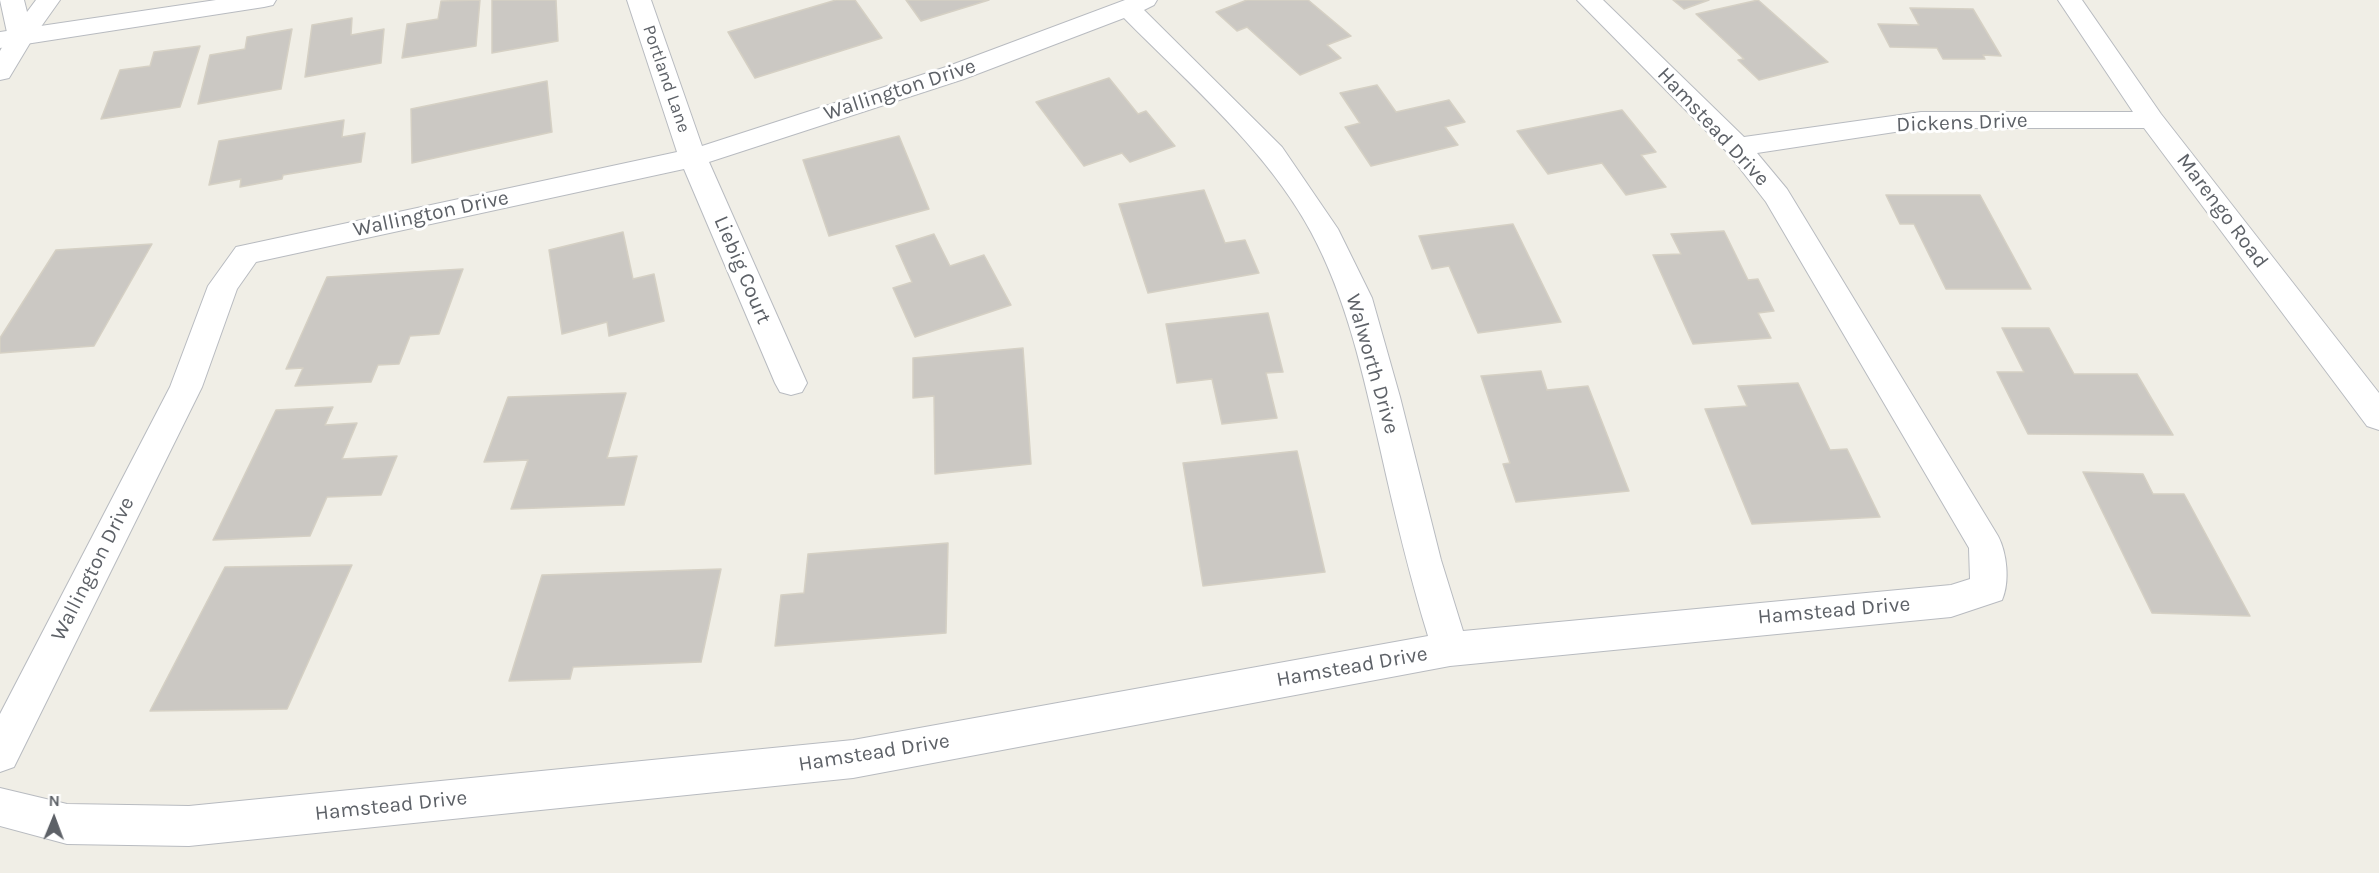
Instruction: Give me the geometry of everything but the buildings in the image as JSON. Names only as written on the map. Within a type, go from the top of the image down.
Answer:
[{"type":"street","points":[[0,72],[10,38],[12,0]]},
{"type":"street","points":[[10,38],[48,0]]},
{"type":"street","points":[[10,38],[264,0]]},
{"type":"street","name":"Portland Lane","points":[[639,0],[693,158]]},
{"type":"street","name":"Hamstead Drive","points":[[0,807],[67,824],[189,826],[854,759],[1450,649],[1951,601],[1989,590],[1986,546],[1777,196],[1738,147],[1589,0]]},
{"type":"street","name":"Marengo Road","points":[[2070,0],[2152,120],[2379,417]]},
{"type":"street","name":"Wallington Drive","points":[[0,754],[186,387],[223,286],[246,254],[693,158],[955,73],[1136,4]]},
{"type":"street","name":"Walworth Drive","points":[[1136,4],[1272,153],[1324,229],[1357,298],[1424,560],[1450,649]]},
{"type":"street","name":"Dickens Drive","points":[[1738,147],[1921,120],[2152,120]]},
{"type":"street","name":"Liebig Court","points":[[693,158],[790,383]]}]
